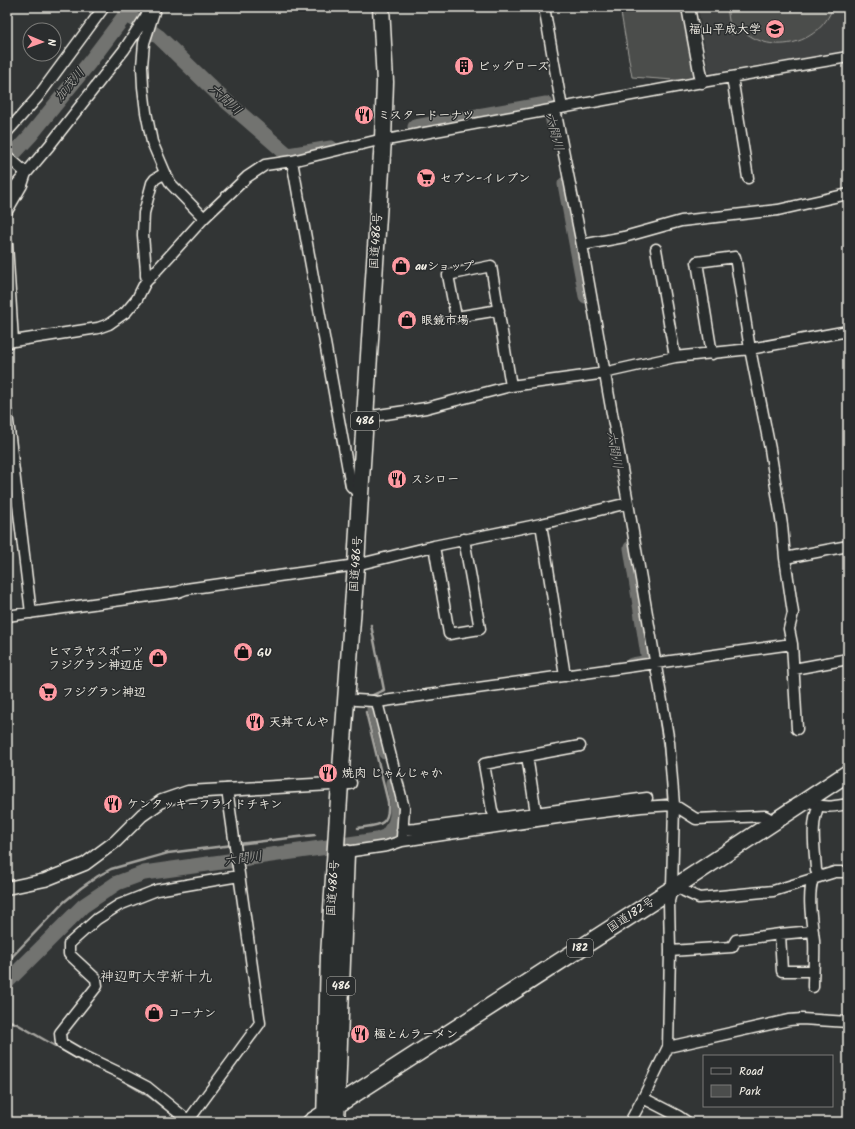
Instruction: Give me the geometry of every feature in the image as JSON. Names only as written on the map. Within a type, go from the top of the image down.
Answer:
[{"type":"highway","name":"国道486号","points":[[381,7],[388,139]]},
{"type":"highway","name":"国道486号","points":[[329,1118],[329,956],[342,845],[388,139],[395,81],[392,7]]},
{"type":"highway","name":"国道486号","points":[[345,783],[356,700],[361,564],[360,495],[370,416]]},
{"type":"highway","name":"国道182号","points":[[675,894],[774,821],[814,802],[848,773]]},
{"type":"highway","name":"国道182号","points":[[329,1118],[675,894],[814,802],[848,782]]},
{"type":"street","points":[[7,132],[37,98],[104,7]]},
{"type":"street","points":[[7,196],[124,50],[152,7]]},
{"type":"street","points":[[156,7],[144,43],[142,66],[146,112],[152,142],[171,184],[204,218]]},
{"type":"street","points":[[544,7],[558,109],[582,246],[602,374],[669,742],[674,805],[675,894],[670,951],[668,1047],[630,1122]]},
{"type":"street","points":[[688,7],[702,82]]},
{"type":"street","points":[[7,244],[10,342],[98,328],[109,324],[126,312],[137,299],[145,283],[204,218],[248,177],[266,165],[292,161],[388,139],[848,57]]},
{"type":"street","points":[[732,77],[748,178]]},
{"type":"street","points":[[7,156],[26,173]]},
{"type":"street","points":[[292,161],[351,486],[360,495]]},
{"type":"street","points":[[7,211],[22,185],[26,173]]},
{"type":"street","points":[[150,278],[146,276],[143,235],[144,213],[152,183],[155,179],[165,173]]},
{"type":"street","points":[[582,246],[624,237],[681,221],[778,210],[848,194]]},
{"type":"street","points":[[656,249],[675,357]]},
{"type":"street","points":[[712,354],[697,262],[735,257],[750,349],[770,449],[782,525],[793,613],[789,629],[794,669],[797,730]]},
{"type":"street","points":[[499,310],[456,317],[448,275],[491,266],[499,310],[511,386]]},
{"type":"street","points":[[370,416],[426,408],[511,386],[602,374],[675,357],[750,349],[848,331]]},
{"type":"street","points":[[7,413],[31,613]]},
{"type":"street","points":[[7,616],[361,564],[464,539],[541,524],[625,503]]},
{"type":"street","points":[[541,524],[565,676]]},
{"type":"street","points":[[434,546],[450,634],[480,629],[464,539]]},
{"type":"street","points":[[785,558],[848,546]]},
{"type":"street","points":[[356,700],[377,702],[792,644]]},
{"type":"street","points":[[794,669],[848,659]]},
{"type":"street","points":[[377,702],[404,808],[402,835]]},
{"type":"street","points":[[497,823],[492,810],[484,764],[580,746]]},
{"type":"street","points":[[527,756],[536,816]]},
{"type":"street","points":[[7,888],[45,880],[85,864],[116,841],[142,815],[162,801],[188,792],[345,783]]},
{"type":"street","points":[[227,790],[260,1023],[189,1121],[148,1087],[80,1054],[61,1043],[60,1033],[97,986],[96,979],[69,954],[69,944],[97,919],[113,909],[157,890],[239,876]]},
{"type":"street","points":[[342,845],[387,846],[402,835],[643,802],[674,805],[696,819],[765,816],[774,821]]},
{"type":"street","points":[[813,987],[814,942],[810,912],[812,884],[816,878],[814,802],[830,807],[848,804]]},
{"type":"street","points":[[675,894],[699,898],[766,892],[835,872],[848,872]]},
{"type":"street","points":[[670,951],[732,947],[736,940],[813,931]]},
{"type":"street","points":[[780,934],[782,971],[813,971]]},
{"type":"street","points":[[668,1047],[789,1020],[802,1019],[848,1022]]},
{"type":"street","points":[[643,1098],[678,1119],[687,1122]]},
{"type":"shaded area","name":"福山平成大学","points":[[698,7],[848,7],[848,51],[709,73]]},
{"type":"green space","points":[[620,7],[688,7],[702,82],[632,77]]},
{"type":"green space","points":[[727,7],[833,7],[826,20],[816,31],[805,38],[792,43],[778,44],[764,42],[751,36],[739,27],[740,33],[731,34]]},
{"type":"waterway","name":"加茂川","points":[[7,161],[30,136],[89,63],[130,7]]},
{"type":"waterway","name":"六間川","points":[[126,14],[159,37],[219,95],[288,155],[331,148]]},
{"type":"waterway","name":"六間川","points":[[415,127],[546,104],[552,116],[554,125]]},
{"type":"waterway","name":"六間川","points":[[565,184],[586,296]]},
{"type":"waterway","name":"六間川","points":[[631,548],[649,661],[632,665]]},
{"type":"waterway","points":[[371,625],[384,690],[371,696]]},
{"type":"waterway","name":"六間川","points":[[374,709],[385,752]]},
{"type":"waterway","points":[[358,828],[381,823],[385,820],[388,810],[388,802],[366,712]]},
{"type":"waterway","points":[[659,715],[666,762]]},
{"type":"waterway","name":"六間川","points":[[7,982],[83,906],[117,883],[144,873],[377,840],[387,836],[395,824],[397,816],[397,801],[393,783]]},
{"type":"waterway","points":[[656,801],[668,799],[668,789]]},
{"type":"waterway","points":[[238,844],[315,835]]},
{"type":"waterway","points":[[387,836],[399,835]]},
{"type":"waterway","points":[[7,962],[64,902],[98,876],[111,869],[168,853],[233,845]]},
{"type":"waterway","points":[[7,1020],[17,1024],[83,1062],[111,1074]]},
{"type":"waterway","points":[[122,1080],[150,1097],[176,1117]]},
{"type":"place","name":"福山平成大学","points":[[775,29]]},
{"type":"place","name":"ビッグローズ","points":[[464,66]]},
{"type":"place","name":"ミスタードーナツ","points":[[364,115]]},
{"type":"place","name":"セブン-イレブン","points":[[426,178]]},
{"type":"place","name":"auショップ","points":[[401,266]]},
{"type":"place","name":"眼鏡市場","points":[[407,320]]},
{"type":"place","name":"スシロー","points":[[397,479]]},
{"type":"place","name":"GU","points":[[243,652]]},
{"type":"place","name":"ヒマラヤスポーツ フジグラン神辺店","points":[[158,658]]},
{"type":"place","name":"フジグラン神辺","points":[[48,692]]},
{"type":"place","name":"天丼てんや","points":[[255,722]]},
{"type":"place","name":"焼肉 じゃんじゃか","points":[[328,773]]},
{"type":"place","name":"ケンタッキーフライドチキン","points":[[113,804]]},
{"type":"place","name":"コーナン","points":[[154,1013]]},
{"type":"place","name":"極とんラーメン","points":[[360,1034]]},
{"type":"district","name":"神辺町大字新十九","points":[[156,977]]}]
